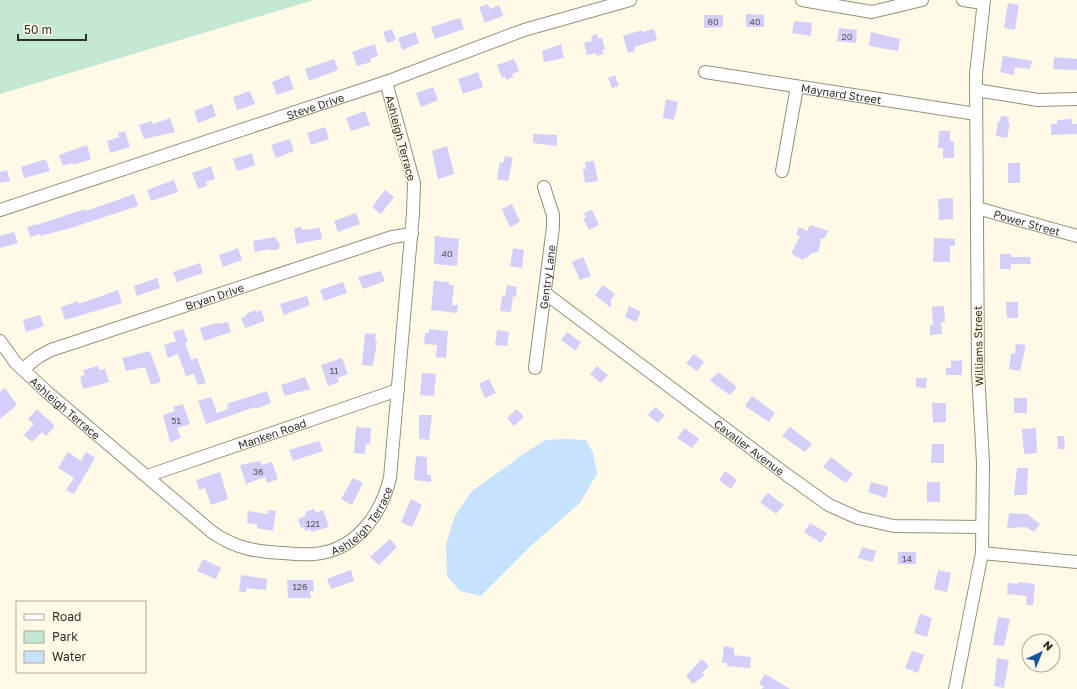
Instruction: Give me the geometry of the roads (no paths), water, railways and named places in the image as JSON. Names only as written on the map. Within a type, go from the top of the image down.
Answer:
[{"type":"street","name":"Steve Drive","points":[[0,210],[386,82],[524,30],[630,0]]},
{"type":"street","points":[[802,0],[872,12],[922,0]]},
{"type":"street","points":[[963,0],[983,2]]},
{"type":"street","name":"Williams Street","points":[[955,689],[982,553],[983,463],[978,372],[976,74],[983,2]]},
{"type":"street","name":"Maynard Street","points":[[705,72],[976,114]]},
{"type":"street","name":"Ashleigh Terrace","points":[[0,342],[6,352],[23,369],[146,476],[226,542],[238,547],[265,552],[301,554],[315,554],[331,550],[344,544],[361,532],[378,510],[386,493],[390,478],[398,390],[412,234],[414,183],[386,82]]},
{"type":"street","points":[[782,171],[797,87]]},
{"type":"street","points":[[976,90],[1038,100],[1077,99]]},
{"type":"street","name":"Gentry Lane","points":[[535,368],[553,221],[552,208],[544,187]]},
{"type":"street","name":"Power Street","points":[[977,208],[1077,236]]},
{"type":"street","name":"Bryan Drive","points":[[23,369],[38,357],[51,350],[392,237],[412,234]]},
{"type":"street","name":"Cavalier Avenue","points":[[545,293],[829,505],[858,518],[894,526],[982,527]]},
{"type":"street","name":"Manken Road","points":[[146,476],[398,390]]},
{"type":"street","points":[[982,553],[1077,562]]},
{"type":"water","points":[[545,440],[586,440],[593,453],[597,474],[580,503],[532,545],[481,596],[460,591],[447,576],[446,544],[455,516],[471,492]]}]
